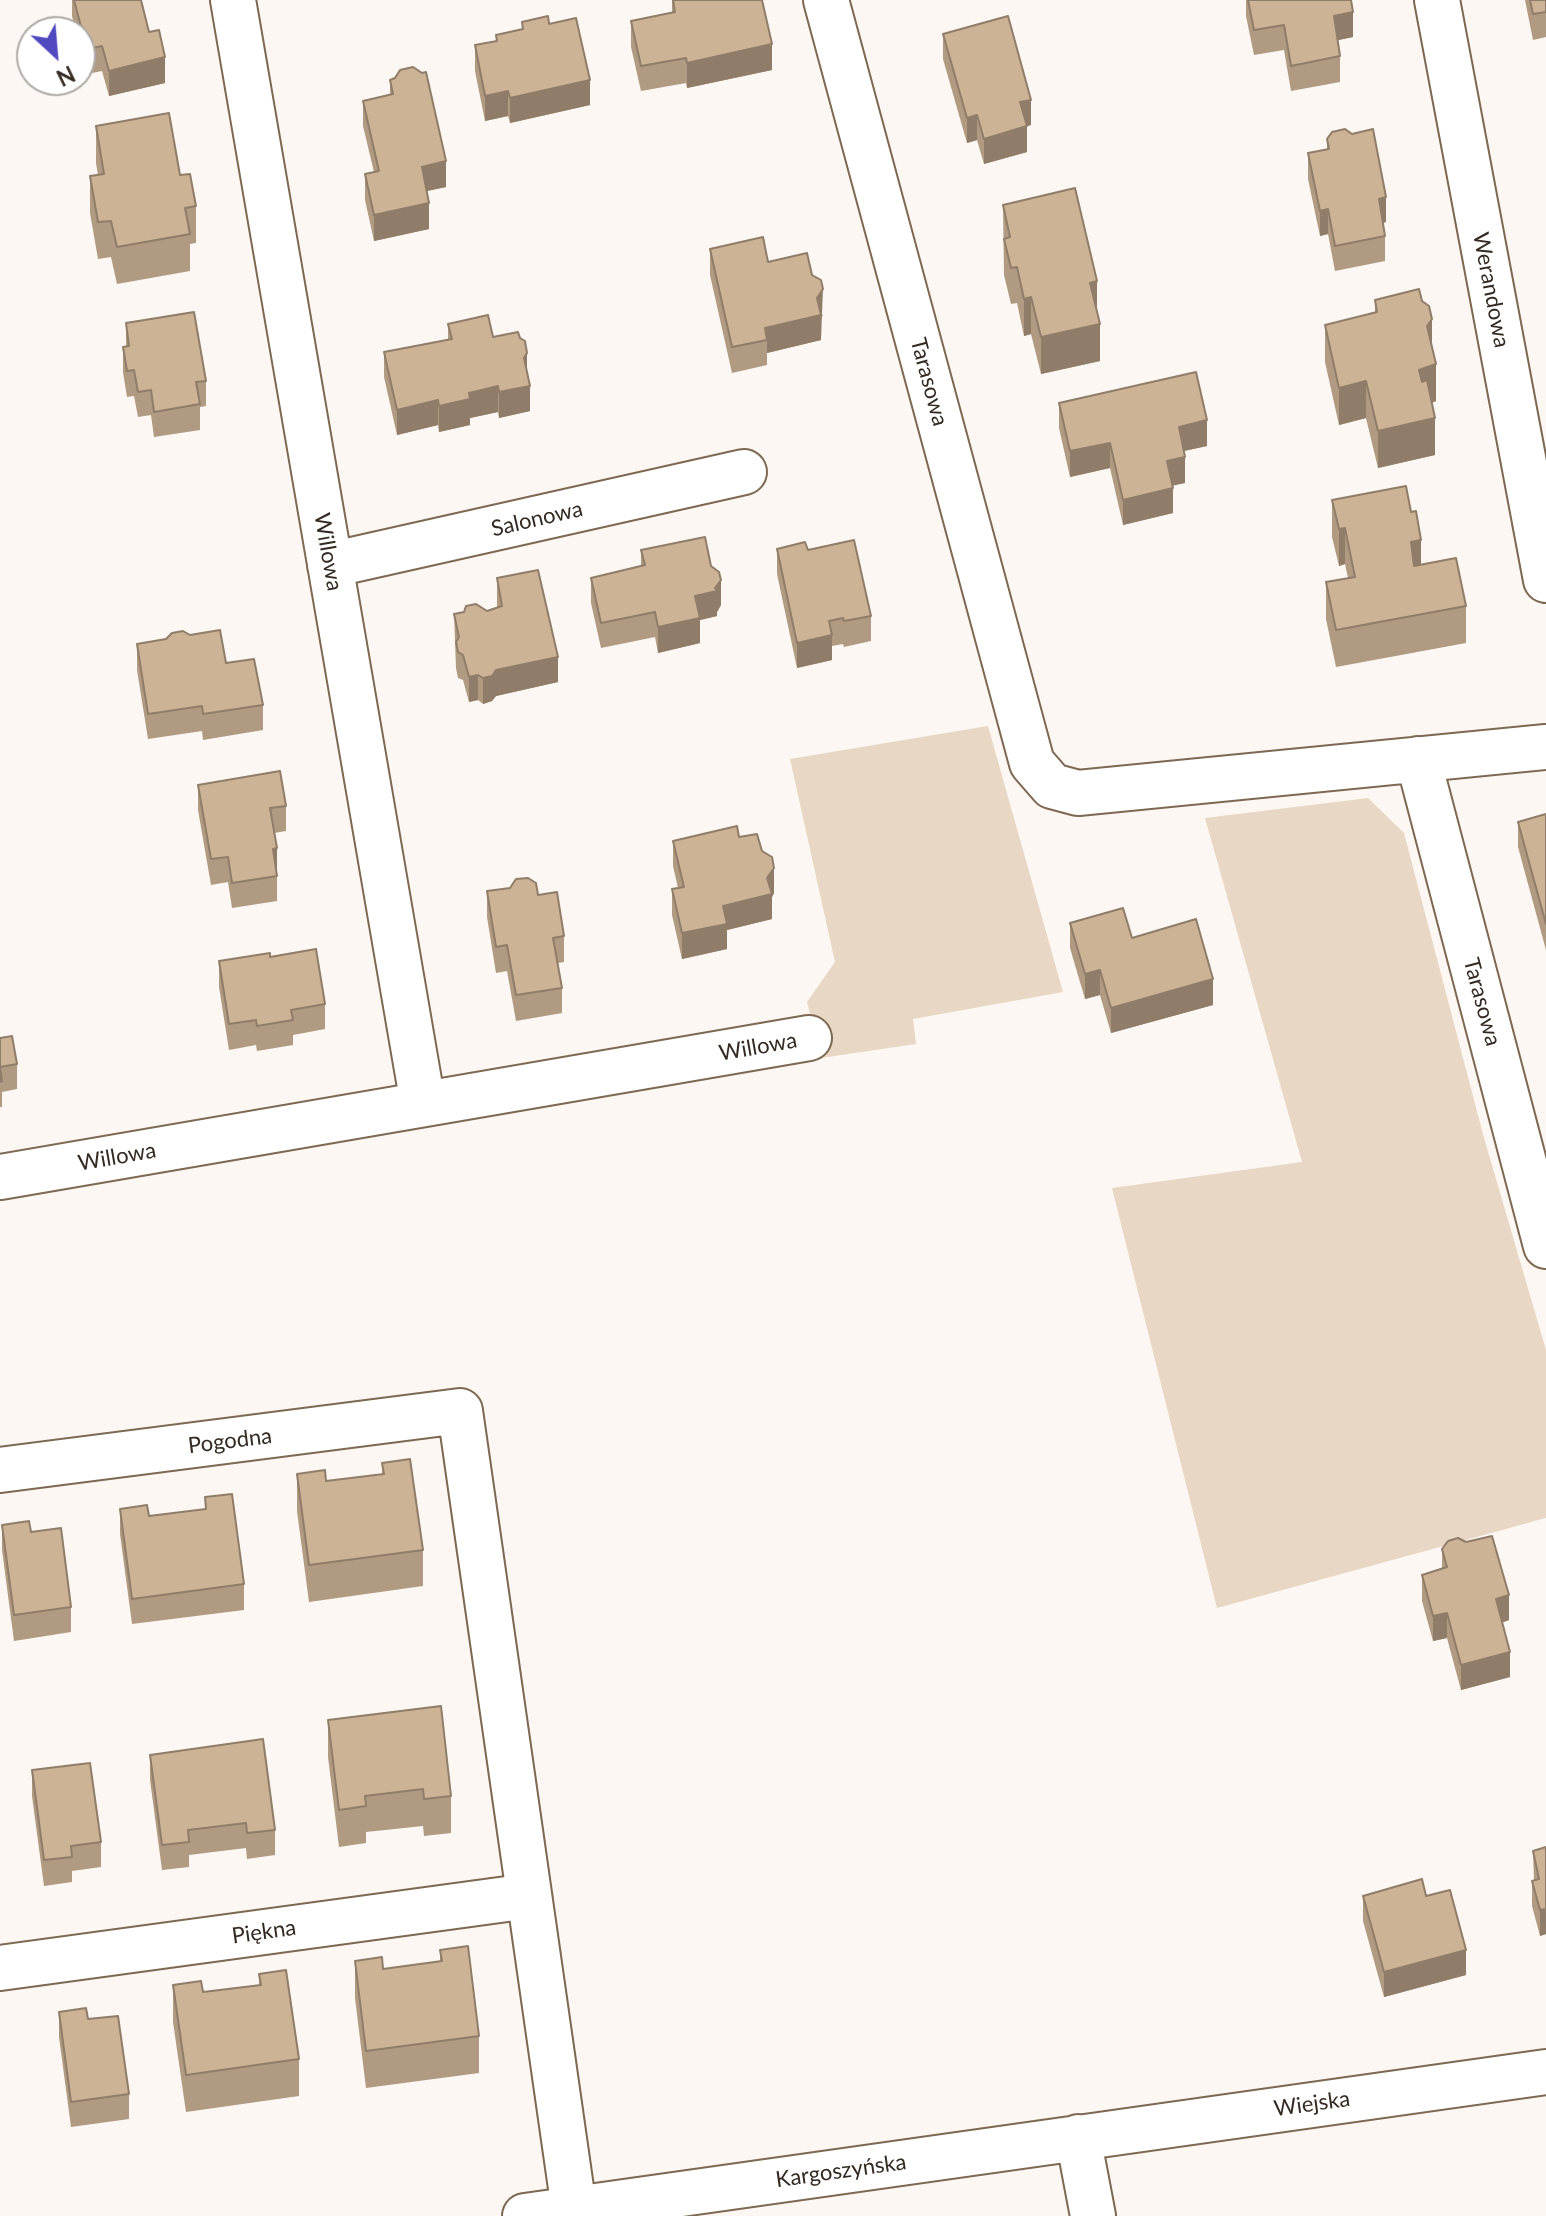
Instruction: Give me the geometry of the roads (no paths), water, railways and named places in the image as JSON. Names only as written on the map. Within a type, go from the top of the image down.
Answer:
[{"type":"street","name":"Willowa","points":[[233,0],[423,1104]]},
{"type":"street","name":"Tarasowa","points":[[826,0],[1032,763],[1052,786],[1078,793],[1418,759],[1546,1246]]},
{"type":"street","name":"Werandowa","points":[[1437,0],[1546,580]]},
{"type":"street","name":"Salonowa","points":[[330,565],[744,472]]},
{"type":"street","points":[[1418,759],[1546,747]]},
{"type":"street","name":"Willowa","points":[[0,1177],[809,1038]]},
{"type":"street","name":"Pogodna","points":[[0,1470],[460,1411],[529,1896]]},
{"type":"street","points":[[529,1896],[574,2209]]},
{"type":"street","name":"Piękna","points":[[0,1968],[529,1896]]},
{"type":"street","name":"Wiejska","points":[[1078,2137],[1546,2072]]},
{"type":"street","points":[[1078,2137],[1093,2216]]},
{"type":"street","name":"Kargoszyńska","points":[[525,2216],[1078,2137]]}]
